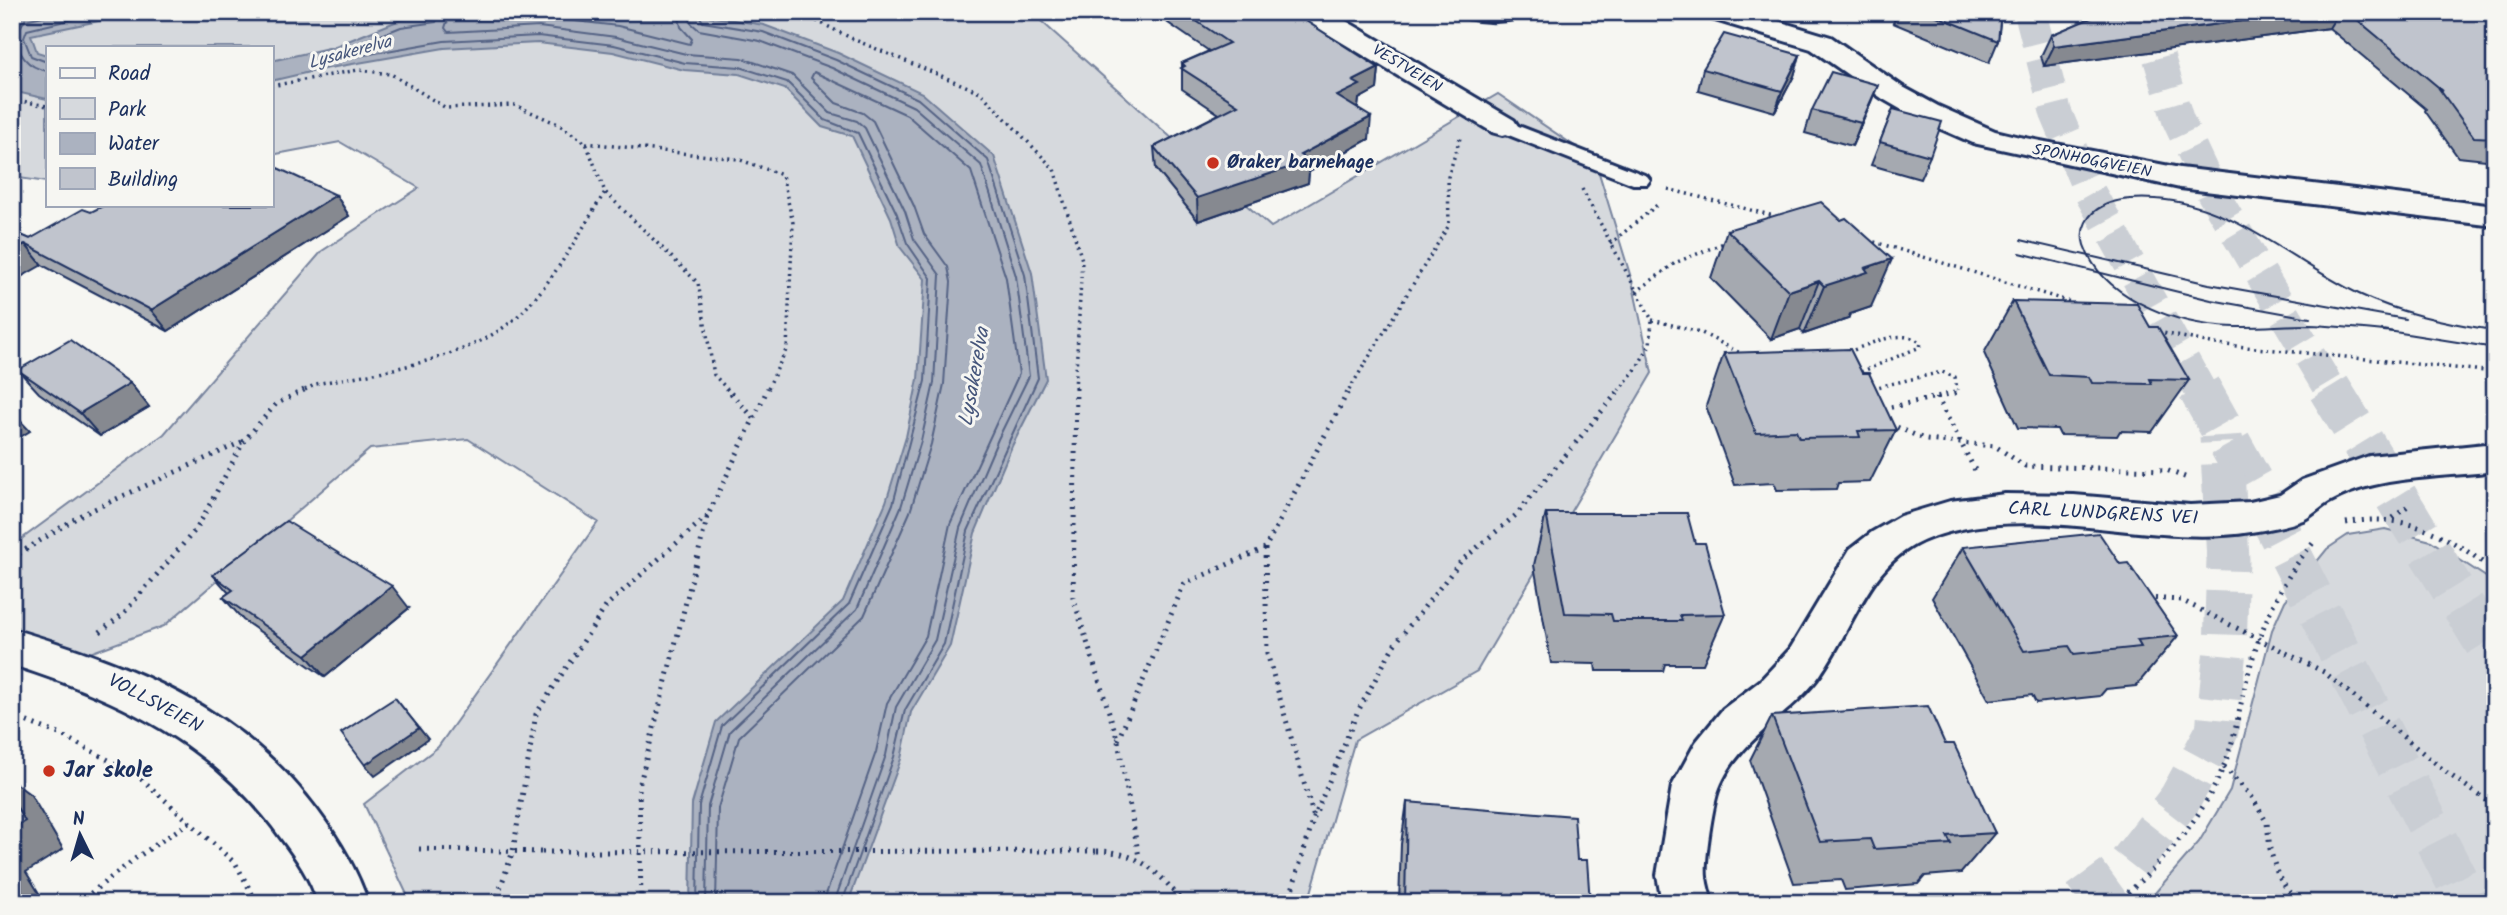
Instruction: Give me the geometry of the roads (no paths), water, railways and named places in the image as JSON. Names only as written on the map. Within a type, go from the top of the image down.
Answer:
[{"type":"street","name":"VESTVEIEN","points":[[1311,12],[1503,126]]},
{"type":"street","points":[[1478,12],[1508,12]]},
{"type":"street","name":"SPONHOGGVEIEN","points":[[1718,12],[1821,43],[1894,93],[1927,112],[1984,137],[2180,177],[2495,216]]},
{"type":"street","name":"CARL LUNDGRENS VEI","points":[[1687,903],[1681,875],[1695,786],[1712,756],[1739,723],[1776,694],[1805,662],[1865,561],[1886,542],[1905,532],[1950,516],[2005,509],[2074,510],[2190,520],[2250,517],[2291,508],[2316,491],[2369,471],[2495,457]]},
{"type":"street","name":"VOLLSVEIEN","points":[[12,647],[65,662],[122,684],[198,724],[250,764],[290,807],[319,854],[343,903]]},
{"type":"lane","points":[[1503,126],[1640,180]]},
{"type":"water","points":[[12,12],[142,12],[31,35],[37,52],[46,55],[46,99],[12,91]]},
{"type":"water","name":"Lysakerelva","points":[[461,12],[684,12],[764,25],[838,53],[922,93],[994,156],[1032,273],[1046,379],[1012,446],[975,533],[950,646],[911,712],[901,759],[848,903],[690,903],[692,804],[716,722],[843,601],[886,502],[906,437],[918,379],[925,279],[900,247],[891,218],[852,136],[822,127],[785,89],[739,74],[684,70],[613,52],[538,43],[444,48],[273,81],[273,61],[333,47],[400,20]]},
{"type":"tunnel","points":[[2030,12],[2056,113],[2089,191],[2200,390]]},
{"type":"tunnel","points":[[2145,12],[2178,120],[2212,192],[2330,390]]},
{"type":"tunnel","points":[[2199,388],[2273,521],[2468,903]]},
{"type":"tunnel","points":[[2329,388],[2495,658]]},
{"type":"tunnel","points":[[2080,903],[2124,871],[2180,799],[2217,731],[2225,649],[2228,560],[2221,436]]},
{"type":"tram line","points":[[2090,256],[2084,245],[2084,227],[2093,213],[2103,206],[2128,199],[2184,203],[2237,223],[2334,281],[2374,301],[2421,316],[2486,329]]},
{"type":"tram line","points":[[2021,240],[2090,256]]},
{"type":"tram line","points":[[2020,253],[2101,273]]},
{"type":"tram line","points":[[2090,256],[2209,284],[2405,319]]},
{"type":"tram line","points":[[2090,256],[2101,273]]},
{"type":"tram line","points":[[2101,273],[2211,300],[2310,318]]},
{"type":"tram line","points":[[2101,273],[2122,292],[2140,303],[2180,319],[2219,326],[2309,325],[2393,332]]},
{"type":"tram line","points":[[2382,330],[2495,348]]},
{"type":"place","name":"Øraker barnehage","points":[[1213,163]]},
{"type":"place","name":"Jar skole","points":[[49,771]]}]
